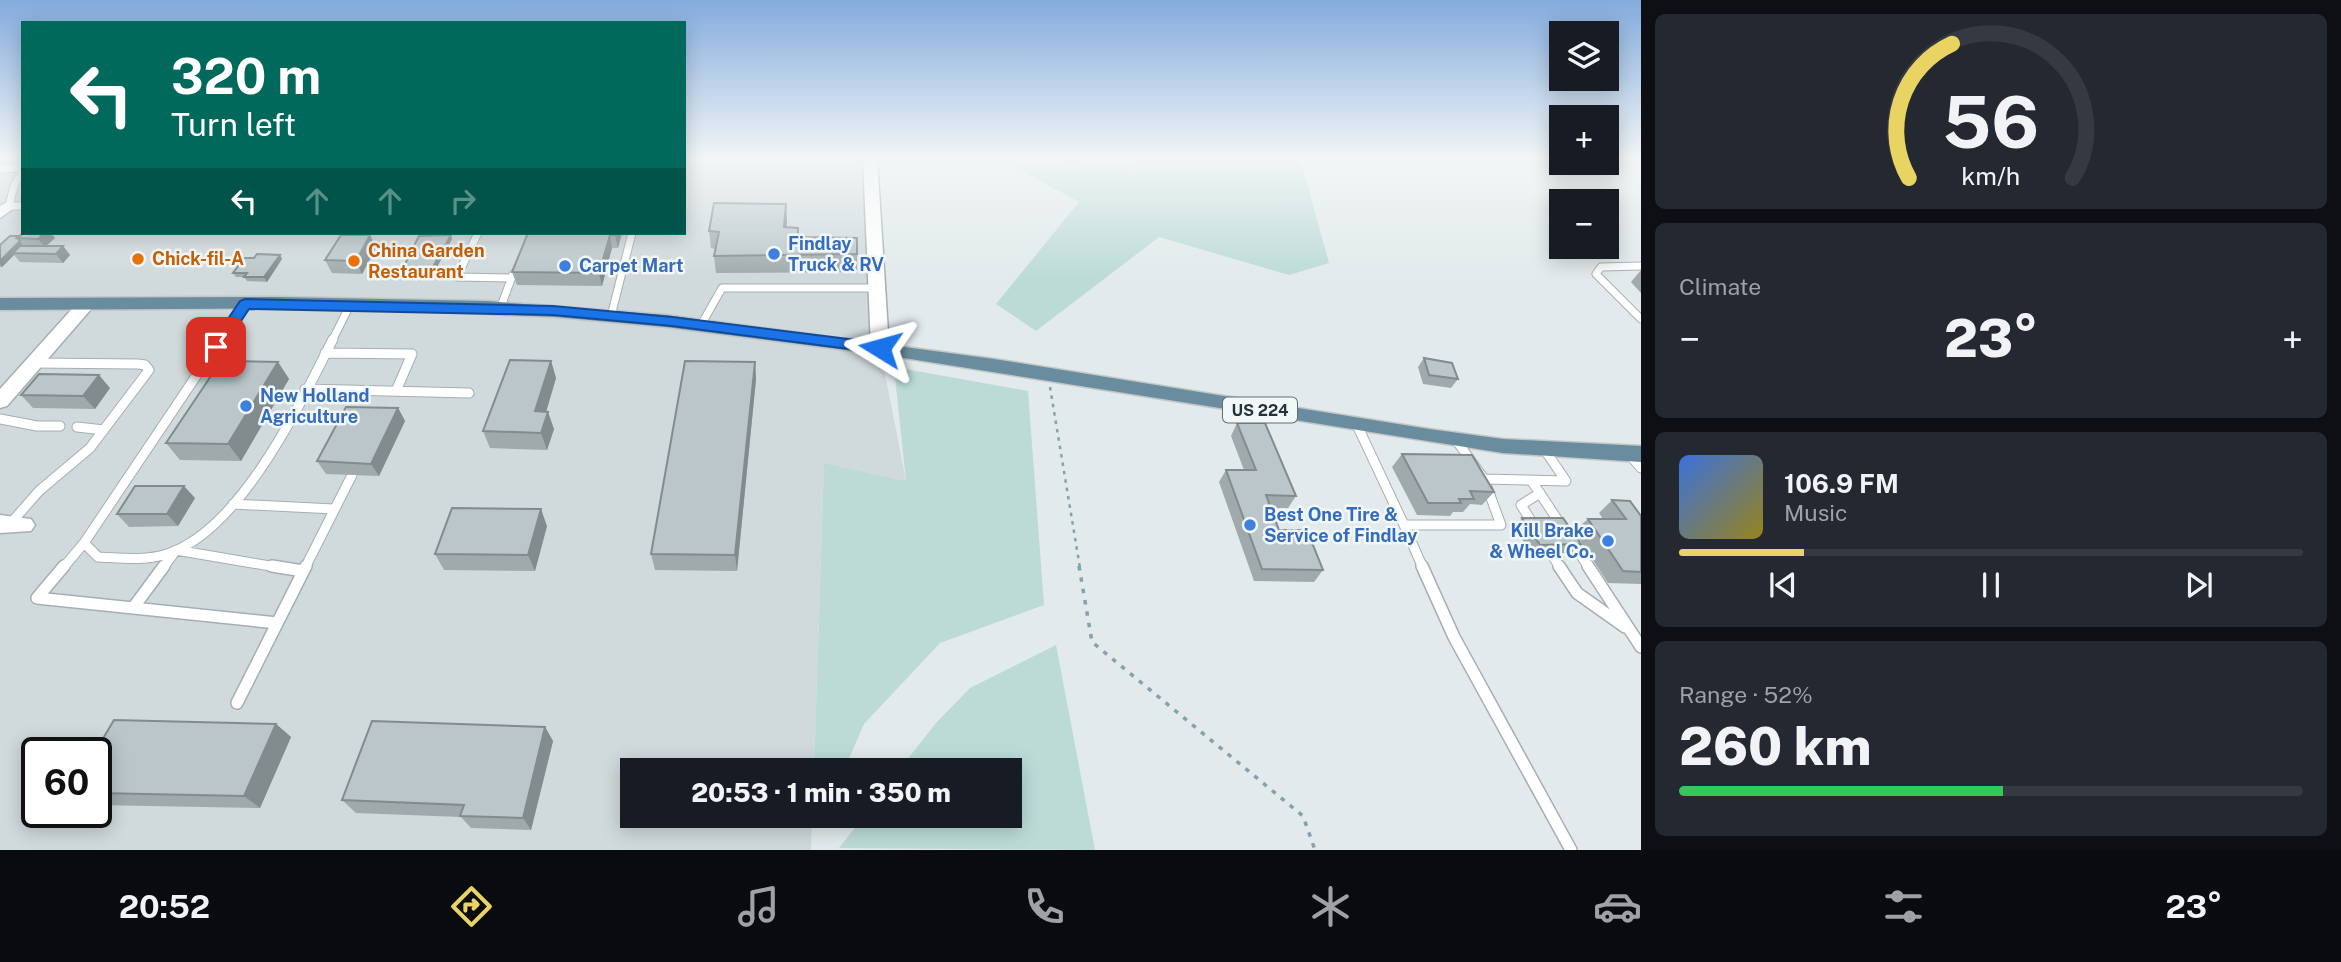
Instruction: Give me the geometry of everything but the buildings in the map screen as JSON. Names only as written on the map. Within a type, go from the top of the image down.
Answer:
[{"type":"main road","name":"US 224","points":[[0,304],[350,304],[611,316],[880,348],[1456,440],[1637,459]]},
{"type":"street","points":[[872,198],[880,348]]},
{"type":"street","points":[[0,401],[86,304]]},
{"type":"lane","points":[[477,235],[457,277],[512,278]]},
{"type":"lane","points":[[611,316],[631,235]]},
{"type":"lane","points":[[500,309],[518,262]]},
{"type":"lane","points":[[1641,266],[1601,267],[1596,274],[1641,319]]},
{"type":"lane","points":[[701,325],[722,288],[877,288]]},
{"type":"lane","points":[[245,304],[84,542],[37,598],[277,623]]},
{"type":"lane","points":[[133,608],[176,550],[222,518],[270,455],[350,304]]},
{"type":"lane","points":[[325,353],[412,354],[396,391]]},
{"type":"lane","points":[[11,525],[38,491],[82,457],[148,375],[149,370],[145,365],[34,363]]},
{"type":"lane","points":[[305,389],[469,393]]},
{"type":"lane","points":[[0,419],[37,426],[60,426]]},
{"type":"lane","points":[[1357,425],[1454,637],[1571,850]]},
{"type":"lane","points":[[77,427],[104,430]]},
{"type":"lane","points":[[1404,525],[1501,525],[1485,479],[1456,440]]},
{"type":"lane","points":[[1485,479],[1566,481],[1544,449]]},
{"type":"lane","points":[[237,703],[352,475]]},
{"type":"lane","points":[[1531,480],[1641,647]]},
{"type":"lane","points":[[1535,527],[1521,505],[1540,493]]},
{"type":"lane","points":[[233,504],[334,509]]},
{"type":"lane","points":[[84,542],[98,556],[148,558],[176,550],[303,571]]},
{"type":"lane","points":[[1551,553],[1577,593],[1629,630]]},
{"type":"path","points":[[1047,374],[1092,642],[1303,816],[1315,850]]},
{"type":"shaded area","points":[[0,198],[21,198],[21,235],[686,235],[686,198],[872,198],[880,348],[906,481],[824,463],[814,758],[620,758],[620,828],[812,828],[811,850],[0,850]]},
{"type":"green space","points":[[1071,198],[1311,198],[1329,263],[1289,275],[1159,237],[1036,331],[996,304],[1079,202]]},
{"type":"green space","points":[[894,367],[1028,391],[1044,605],[940,643],[864,724],[849,758],[814,758],[824,463],[906,481]]},
{"type":"green space","points":[[1056,645],[1095,850],[839,848],[855,828],[1022,828],[1022,758],[908,758],[936,723],[970,688]]},
{"type":"place","name":"Findlay Truck & RV","points":[[774,254]]},
{"type":"place","name":"Chick-fil-A","points":[[138,259]]},
{"type":"place","name":"China Garden Restaurant","points":[[354,261]]},
{"type":"place","name":"Carpet Mart","points":[[565,266]]},
{"type":"place","name":"New Holland Agriculture","points":[[246,406]]},
{"type":"place","name":"Best One Tire & Service of Findlay","points":[[1250,525]]},
{"type":"place","name":"Kill Brake & Wheel Co.","points":[[1608,541]]},
{"type":"route","points":[[216,347],[245,304],[304,304],[553,311],[672,322],[880,348]]}]
